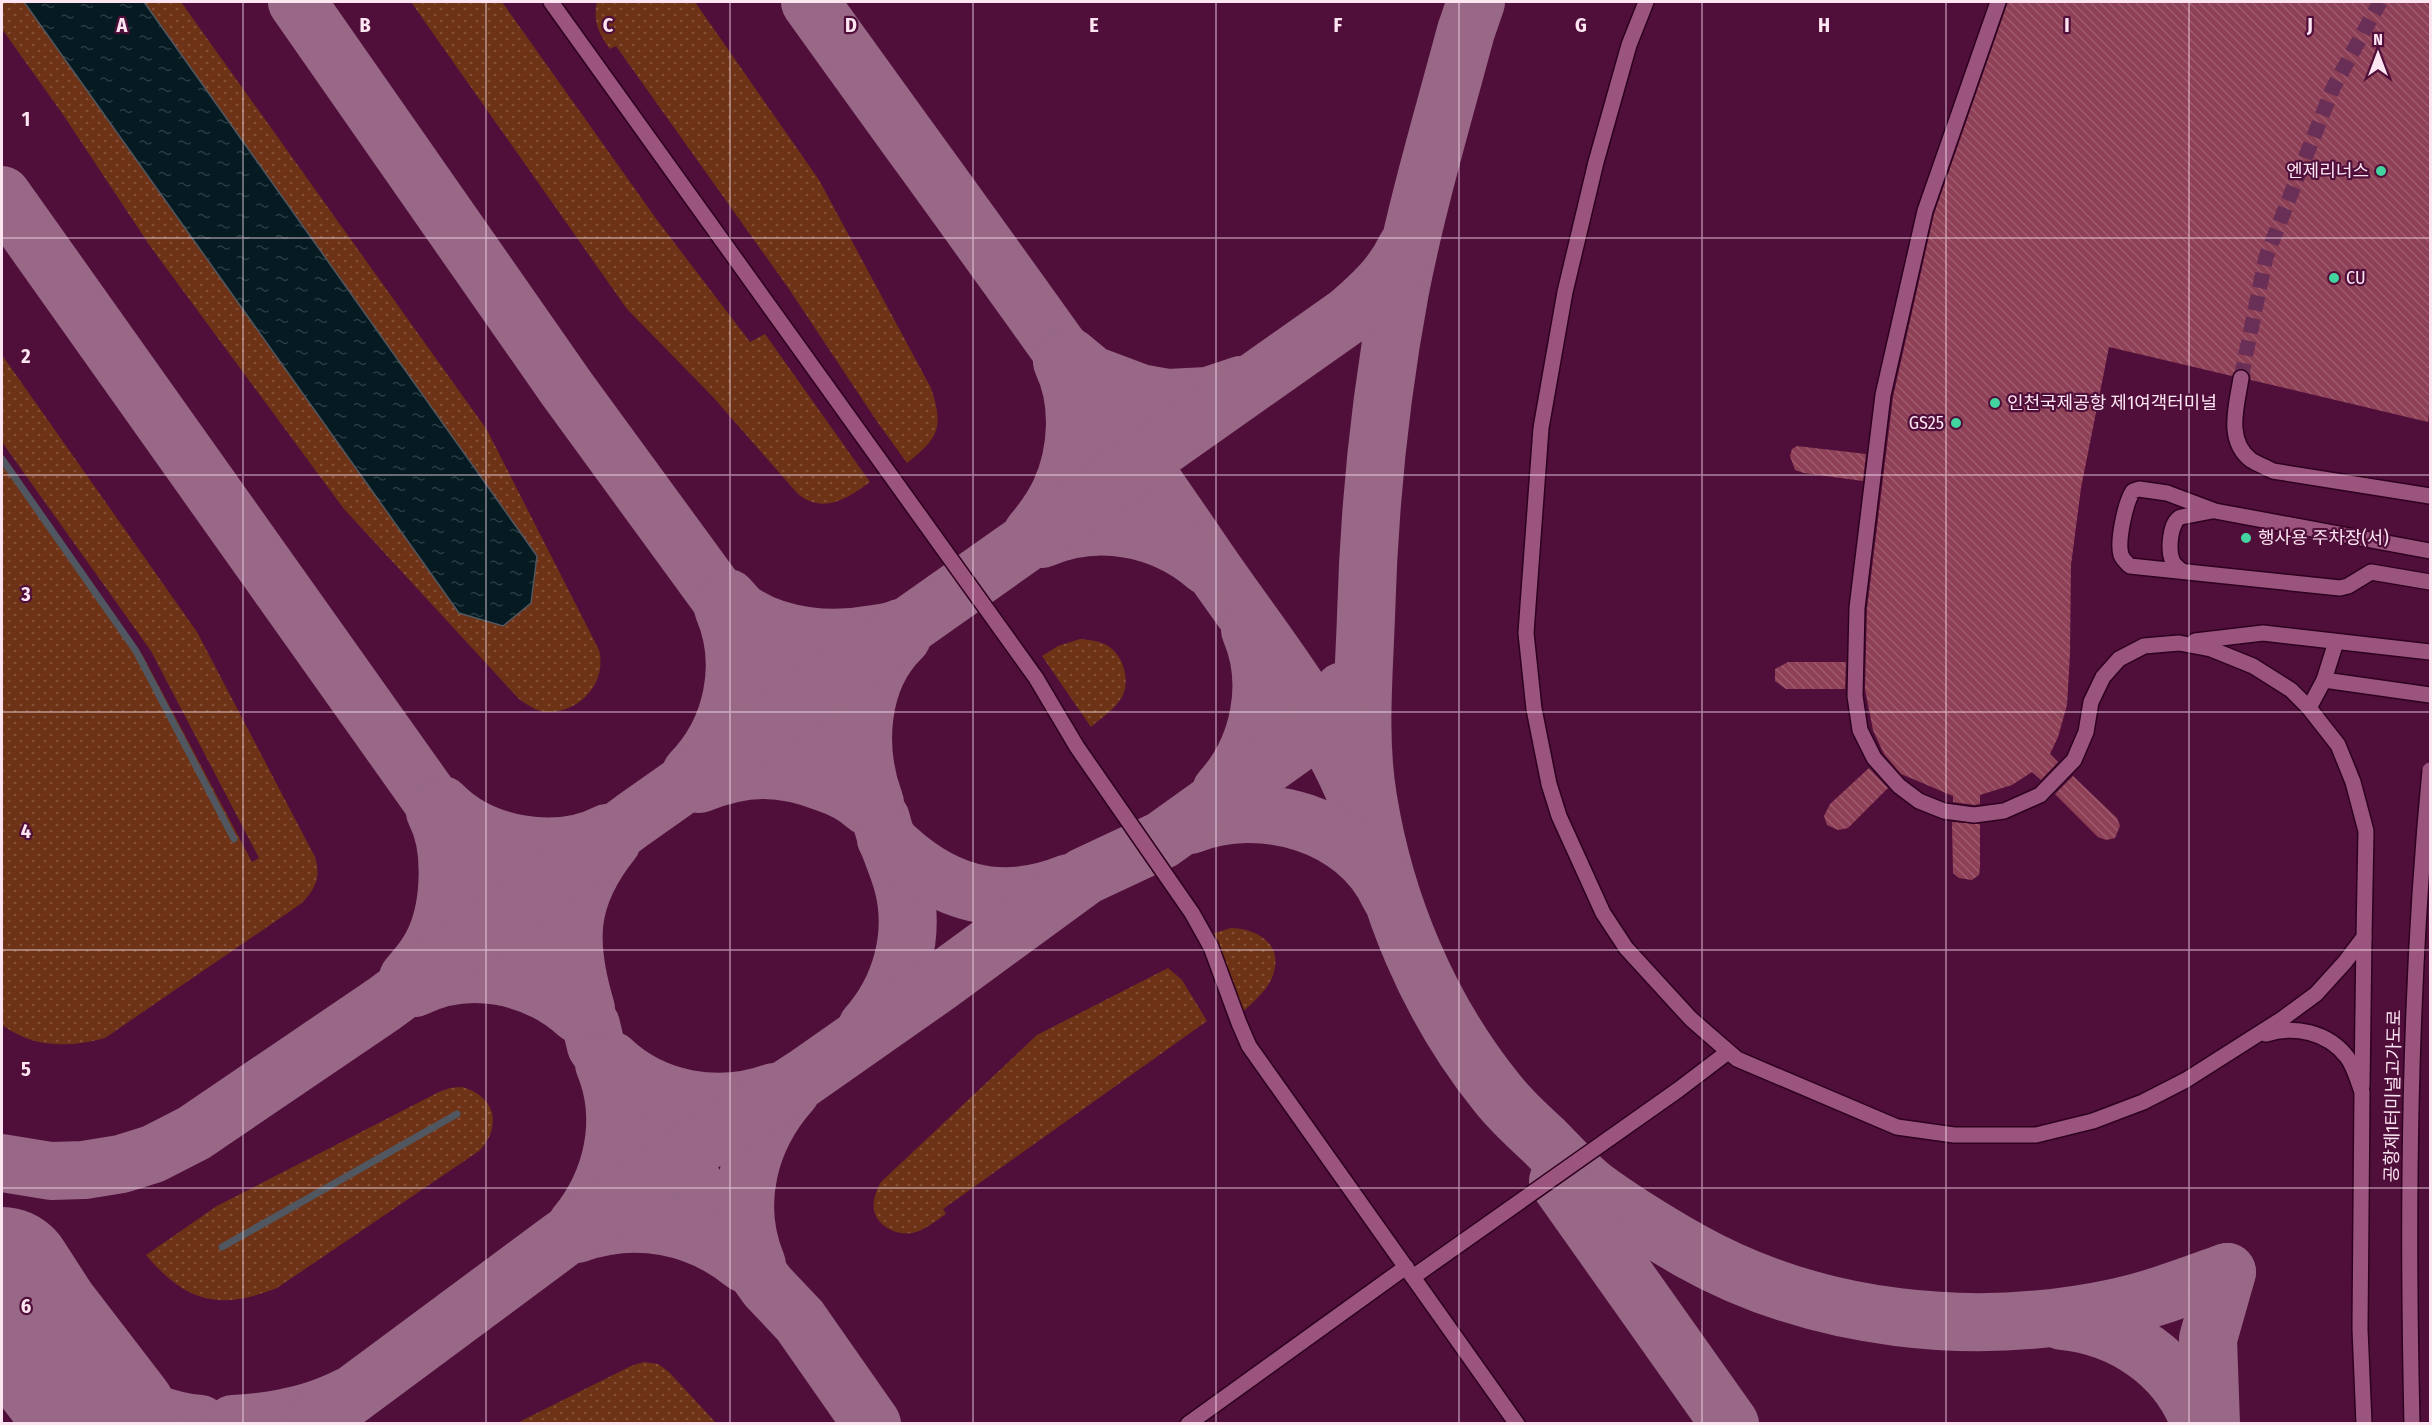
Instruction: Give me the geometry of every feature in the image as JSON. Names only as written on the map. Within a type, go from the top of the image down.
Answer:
[{"type":"lane","points":[[551,2],[1036,678],[1077,747],[1211,947],[1249,1046],[1517,1424]]},
{"type":"lane","points":[[1646,2],[1626,56],[1596,162],[1565,292],[1541,428],[1528,596],[1527,645],[1534,709],[1549,784],[1558,816],[1603,913],[1626,948],[1691,1019],[1737,1059],[1897,1127],[1954,1135],[2036,1135],[2093,1121],[2143,1102],[2186,1080],[2316,994],[2364,937]]},
{"type":"lane","points":[[1998,2],[1925,211],[1882,394],[1857,608],[1855,696],[1860,730],[1874,758],[1899,786],[1919,801],[1944,811],[1974,815],[2004,811],[2040,795],[2074,760],[2086,732],[2091,702],[2103,677],[2119,659],[2144,646],[2263,633],[2430,652]]},
{"type":"lane","points":[[2241,378],[2234,425],[2237,444],[2251,460],[2273,471],[2430,496]]},
{"type":"lane","points":[[2430,551],[2216,511],[2167,493],[2139,489],[2133,491],[2127,499],[2120,548],[2122,559],[2130,566],[2340,588],[2348,586],[2371,572],[2430,582]]},
{"type":"lane","points":[[2182,571],[2174,564],[2170,553],[2173,524],[2176,519],[2216,511]]},
{"type":"lane","points":[[2309,708],[2324,680],[2336,642]]},
{"type":"lane","points":[[2179,643],[2211,649],[2253,666],[2291,690],[2309,708],[2338,745],[2353,782],[2366,831],[2360,1329],[2364,1424]]},
{"type":"lane","points":[[2324,680],[2430,695]]},
{"type":"lane","name":"공항제1터미널고가도로","points":[[2412,1424],[2409,1315],[2410,1080],[2430,770]]},
{"type":"lane","points":[[2252,1038],[2278,1030],[2306,1030],[2328,1040],[2348,1058],[2362,1092]]},
{"type":"lane","points":[[1188,1424],[1678,1090],[1728,1052]]},
{"type":"shaded area","points":[[2,2],[24,2],[459,613],[537,556],[144,2],[181,2],[487,430],[599,650],[601,662],[599,673],[595,683],[582,700],[562,710],[546,712],[533,708],[519,699],[344,509],[150,246],[64,116],[2,29]]},
{"type":"shaded area","points":[[411,2],[502,2],[657,220],[750,342],[765,334],[870,482],[843,499],[825,504],[806,500],[797,493],[713,397],[627,309]]},
{"type":"shaded area","points":[[597,2],[695,2],[819,180],[931,388],[937,413],[936,431],[926,446],[907,463],[789,289],[616,46],[610,49],[596,21]]},
{"type":"shaded area","points":[[2,355],[197,632],[315,857],[317,871],[314,887],[302,903],[105,1038],[78,1043],[39,1042],[14,1033],[2,1025],[2,456],[143,656],[252,862],[259,858],[151,651],[2,442]]},
{"type":"shaded area","points":[[1080,639],[1102,643],[1113,650],[1124,669],[1126,684],[1119,701],[1091,727],[1042,656],[1058,646]]},
{"type":"shaded area","points":[[1231,928],[1242,929],[1261,936],[1273,949],[1275,958],[1275,968],[1268,985],[1239,1015],[1208,935]]},
{"type":"shaded area","points":[[1168,968],[1182,980],[1207,1021],[943,1209],[946,1214],[929,1225],[906,1234],[888,1229],[879,1221],[874,1210],[874,1203],[881,1182],[1037,1035]]},
{"type":"shaded area","points":[[462,1087],[482,1097],[492,1113],[491,1132],[479,1151],[277,1288],[237,1299],[204,1298],[175,1283],[146,1255],[217,1206],[439,1092]]},
{"type":"shaded area","points":[[644,1362],[658,1364],[669,1372],[716,1423],[517,1423],[631,1366]]},
{"type":"water","points":[[24,2],[144,2],[537,556],[531,603],[503,626],[459,613]]},
{"type":"building","name":"인천국제공항 제1여객터미널","points":[[2008,2],[2430,2],[2430,408],[2428,422],[2251,380],[2250,374],[2243,369],[2237,369],[2232,376],[2109,347],[2081,488],[2071,565],[2067,705],[2058,737],[2050,754],[2058,762],[2041,780],[2032,772],[2012,785],[1980,795],[1980,804],[1974,805],[1953,802],[1953,796],[1901,774],[1884,754],[1873,730],[1865,689],[1867,609],[1893,397],[1934,214]]},
{"type":"building","points":[[1797,446],[1866,454],[1863,481],[1795,470],[1790,456],[1792,449]]},
{"type":"building","points":[[1788,662],[1846,662],[1845,689],[1786,689],[1775,681],[1775,669]]},
{"type":"building","points":[[1869,768],[1888,788],[1848,828],[1838,830],[1827,825],[1824,816],[1830,804]]},
{"type":"building","points":[[2073,776],[2117,818],[2120,826],[2115,838],[2106,840],[2098,837],[2055,794]]},
{"type":"building","points":[[1952,822],[1980,824],[1979,875],[1972,880],[1959,878],[1953,873]]},
{"type":"waterway","points":[[2,459],[136,651],[234,839]]},
{"type":"waterway","points":[[222,1247],[457,1114]]},
{"type":"taxiway","points":[[297,2],[567,389],[881,819],[903,885],[908,923],[903,960],[897,979],[889,996],[867,1027]]},
{"type":"taxiway","points":[[810,2],[1057,345],[1287,673],[1326,735],[1358,800]]},
{"type":"taxiway","points":[[1476,2],[1422,193],[1393,331],[1381,412],[1373,493],[1362,707],[1363,753],[1368,798],[1386,877],[1413,954],[1451,1026],[1502,1100],[1592,1188],[1689,1250],[1738,1274],[1790,1294],[1843,1308],[1898,1317],[1953,1322],[2009,1321],[2064,1316],[2132,1304],[2227,1272]]},
{"type":"taxiway","points":[[2,195],[591,1025],[596,1046],[767,1286],[800,1321],[872,1424]]},
{"type":"taxiway","points":[[2,1163],[51,1171],[84,1170],[121,1164],[153,1154],[194,1133],[384,1004],[633,820],[1349,315],[1388,276],[1406,248]]},
{"type":"taxiway","points":[[1069,356],[1092,375],[1140,393],[1168,398],[1208,396],[1241,385]]},
{"type":"taxiway","points":[[1032,534],[1048,514],[1060,492],[1071,461],[1074,444],[1072,393],[1062,362]]},
{"type":"taxiway","points":[[1042,539],[1085,528],[1128,529],[1170,542],[1207,566]]},
{"type":"taxiway","points":[[728,598],[742,612],[758,622],[807,636],[841,638],[900,628]]},
{"type":"taxiway","points":[[691,773],[717,737],[732,695],[734,651],[723,608]]},
{"type":"taxiway","points":[[1221,791],[1245,755],[1259,714],[1261,671],[1250,630]]},
{"type":"taxiway","points":[[875,803],[865,761],[864,716],[876,673],[887,654],[902,637]]},
{"type":"taxiway","points":[[313,1424],[561,1240],[676,1160],[805,1077],[1085,876],[1162,840],[1309,735],[1320,724],[1343,691]]},
{"type":"taxiway","points":[[699,784],[747,771],[793,773],[832,785],[853,795],[867,806]]},
{"type":"taxiway","points":[[442,805],[458,819],[477,830],[498,839],[520,844],[565,845],[587,841],[607,833]]},
{"type":"taxiway","points":[[408,978],[430,949],[437,934],[446,899],[448,880],[445,844],[435,812]]},
{"type":"taxiway","points":[[1190,825],[1217,817],[1246,814],[1275,816],[1304,823],[1331,834],[1355,850],[1375,871],[1390,896]]},
{"type":"taxiway","points":[[886,839],[927,872],[948,884],[970,892],[993,896],[1017,896],[1043,892],[1069,883]]},
{"type":"taxiway","points":[[586,1009],[575,962],[575,921],[586,881],[612,841]]},
{"type":"taxiway","points":[[415,988],[457,975],[500,976],[542,990],[578,1014]]},
{"type":"taxiway","points":[[611,1060],[628,1074],[647,1085],[688,1099],[731,1101],[774,1092]]},
{"type":"taxiway","points":[[576,1226],[599,1189],[612,1149],[615,1106],[604,1064]]},
{"type":"taxiway","points":[[757,1265],[746,1219],[745,1196],[749,1174],[764,1130],[791,1091]]},
{"type":"taxiway","points":[[1558,1181],[1730,1424]]},
{"type":"taxiway","points":[[577,1234],[621,1224],[665,1226],[707,1240],[745,1264]]},
{"type":"taxiway","points":[[2211,1424],[2208,1339],[2227,1272]]},
{"type":"taxiway","points":[[2062,1321],[2106,1331],[2146,1352],[2178,1383],[2191,1403],[2200,1424]]},
{"type":"taxiway","points":[[31,1325],[87,1375],[129,1402],[175,1420],[200,1424]]},
{"type":"taxiway","points":[[38,1337],[58,1381],[69,1424]]},
{"type":"taxiway","points":[[233,1424],[307,1413],[349,1396]]},
{"type":"runway","points":[[2,1280],[31,1325],[107,1424]]},
{"type":"tunnel","points":[[2241,378],[2266,257],[2333,88],[2380,2]]},
{"type":"place","name":"엔제리너스","points":[[2381,171]]},
{"type":"place","name":"CU","points":[[2334,278]]},
{"type":"place","name":"인천국제공항 제1여객터미널","points":[[1995,403]]},
{"type":"place","name":"GS25","points":[[1956,423]]},
{"type":"place","name":"행사용 주차장(서)","points":[[2246,538]]}]
